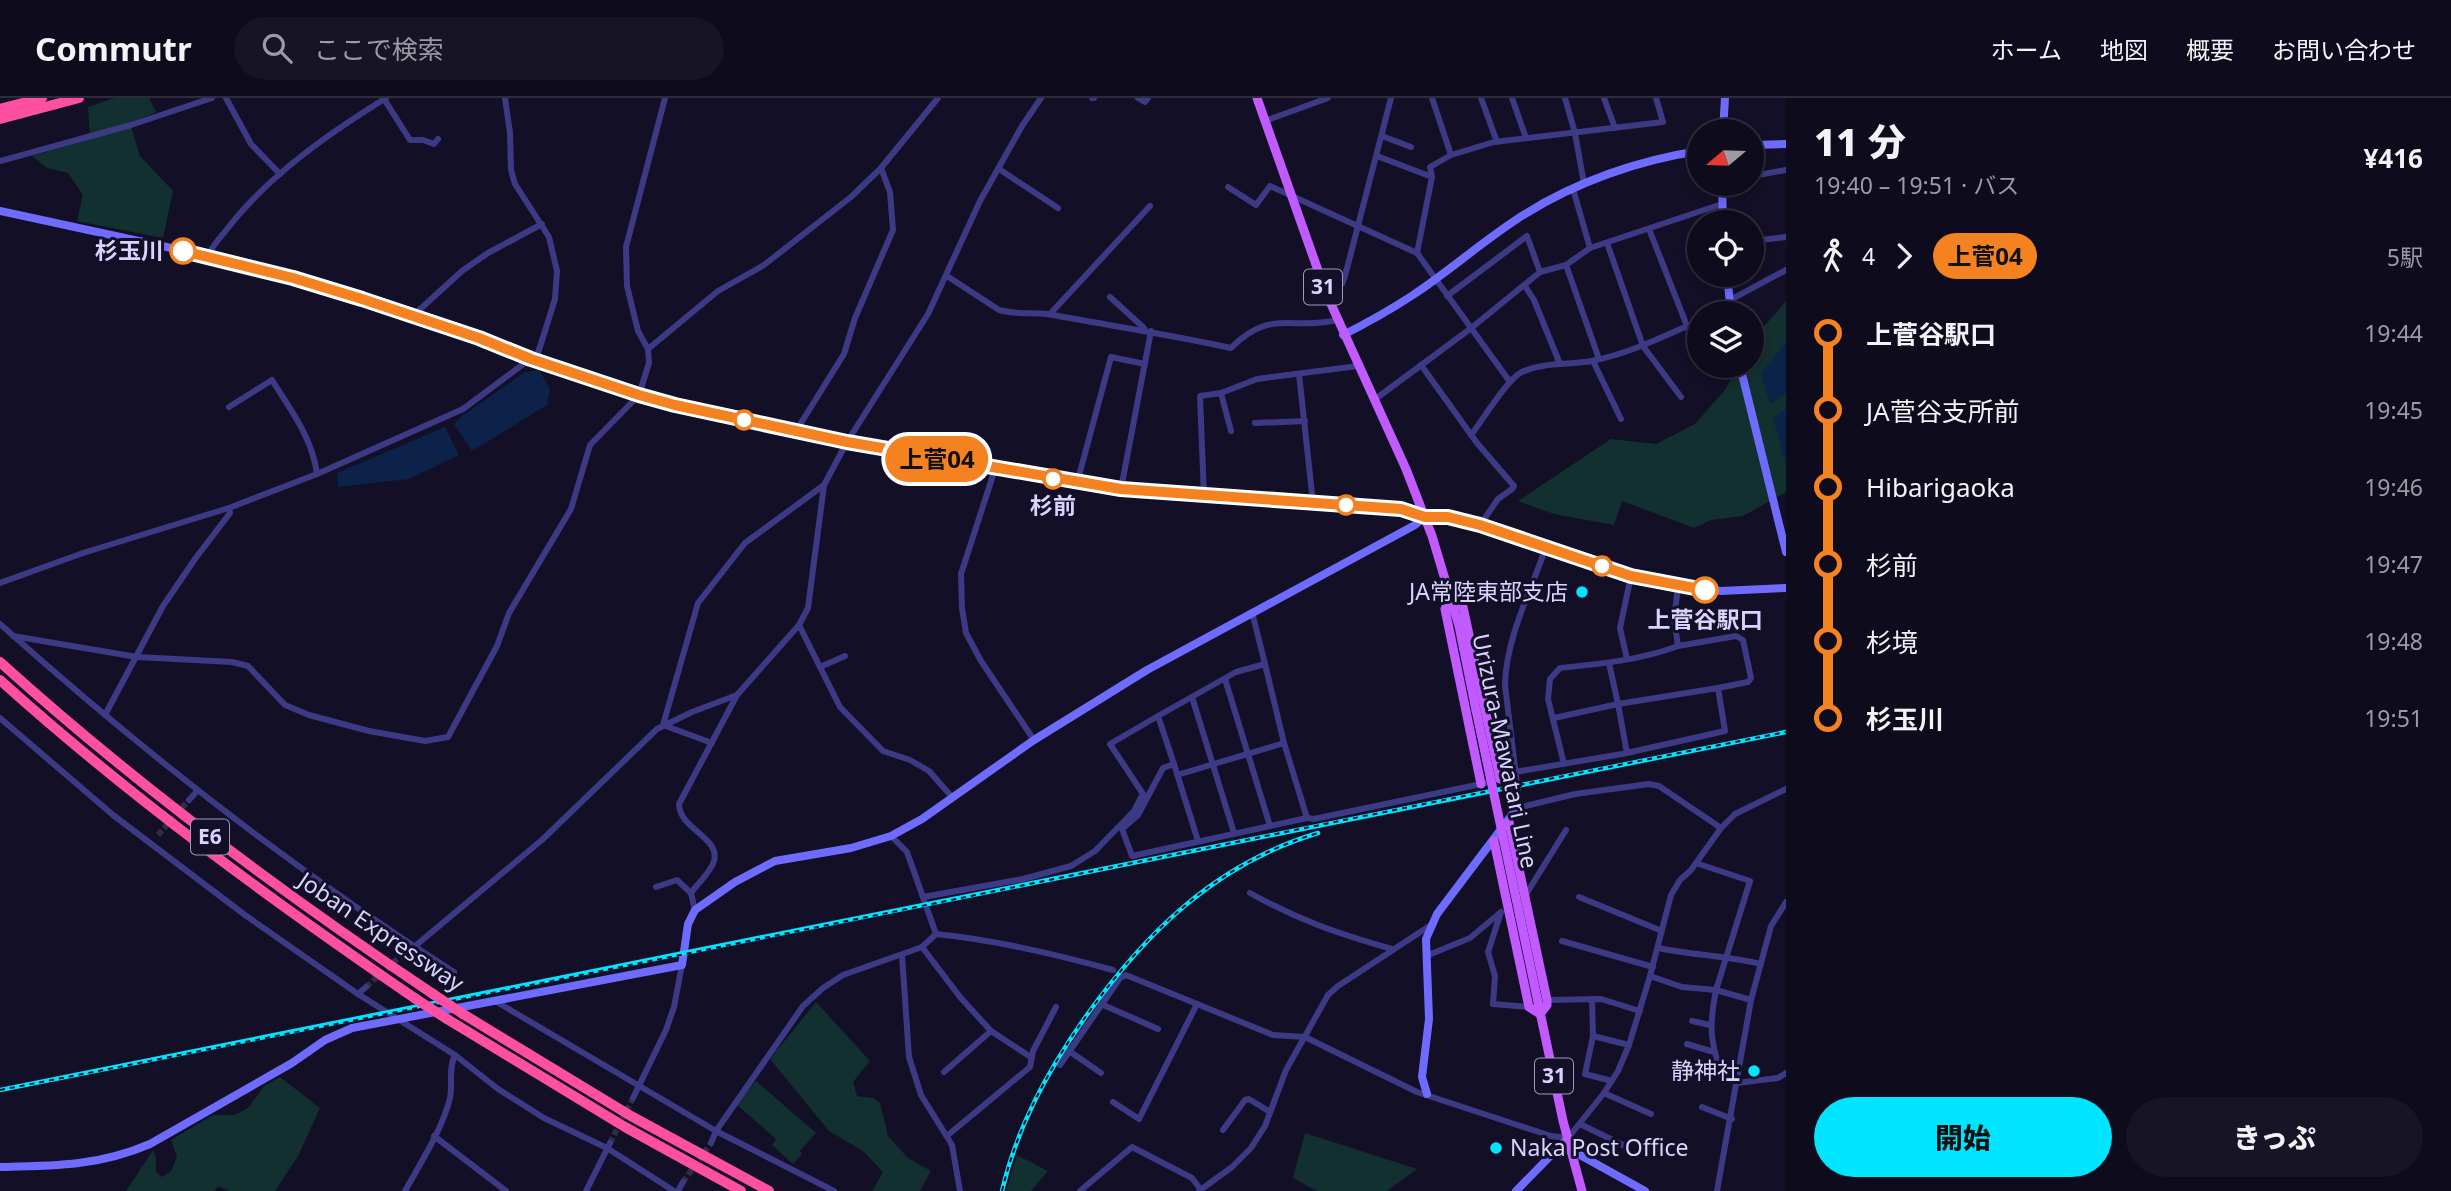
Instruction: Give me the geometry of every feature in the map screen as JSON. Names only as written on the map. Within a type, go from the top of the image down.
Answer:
[{"type":"highway","points":[[0,109],[42,98]]},
{"type":"highway","points":[[0,119],[79,98]]},
{"type":"highway","name":"Joban Expressway","points":[[0,662],[102,751],[233,855],[344,934],[463,1014],[631,1116],[769,1191]]},
{"type":"highway","name":"Joban Expressway","points":[[0,680],[188,836],[336,944],[447,1019],[613,1121],[741,1191]]},
{"type":"main road","name":"Urizura-Mawatari Line","points":[[1257,98],[1324,290],[1425,517],[1451,597],[1540,1014],[1582,1191]]},
{"type":"main road","points":[[1481,784],[1445,609],[1451,597],[1463,607],[1500,779]]},
{"type":"main road","points":[[1494,841],[1504,907],[1529,1007],[1540,1014],[1546,1007],[1547,1000],[1508,822]]},
{"type":"street","points":[[0,160],[131,125],[212,98]]},
{"type":"street","points":[[226,98],[251,144],[280,174]]},
{"type":"street","points":[[0,583],[83,553],[229,508],[317,474],[463,409],[538,353],[555,299],[557,285],[554,251],[542,224],[515,184],[511,170],[510,123],[506,98]]},
{"type":"street","points":[[13,636],[137,657],[232,662],[248,666],[285,705],[309,715],[369,731],[425,741],[448,737],[497,646],[509,613],[571,509],[590,445],[639,395],[649,363],[648,349],[638,331],[627,286],[626,247],[665,98]]},
{"type":"street","points":[[648,349],[718,290],[764,265],[851,197],[881,168],[938,98]]},
{"type":"street","points":[[1138,98],[1145,102],[1148,98]]},
{"type":"street","points":[[1265,121],[1328,98]]},
{"type":"street","points":[[1324,290],[1342,284],[1391,98]]},
{"type":"street","points":[[1432,98],[1451,155]]},
{"type":"street","points":[[1481,98],[1497,142]]},
{"type":"street","points":[[1512,98],[1526,138]]},
{"type":"street","points":[[1565,98],[1575,133],[1584,184]]},
{"type":"street","points":[[1604,98],[1615,128]]},
{"type":"street","points":[[1417,253],[1432,177],[1430,167],[1451,155],[1497,142],[1662,122],[1656,98]]},
{"type":"street","points":[[1724,119],[1725,98]]},
{"type":"street","points":[[208,256],[238,214],[280,174],[350,121],[385,99],[410,140],[423,140],[434,144],[438,139]]},
{"type":"street","points":[[691,892],[713,865],[714,851],[683,819],[679,804],[737,695],[799,625],[808,608],[824,485],[847,442],[928,314],[980,201],[1038,99]]},
{"type":"street","points":[[1382,136],[1411,146]]},
{"type":"street","points":[[1764,145],[1786,144]]},
{"type":"street","points":[[1343,335],[1399,304],[1528,212],[1584,184],[1644,164],[1687,154]]},
{"type":"street","points":[[1377,156],[1432,177]]},
{"type":"street","points":[[796,431],[844,354],[855,318],[893,230],[890,192],[881,168]]},
{"type":"street","points":[[999,169],[1058,208]]},
{"type":"street","points":[[1764,174],[1786,170]]},
{"type":"street","points":[[1228,187],[1256,205],[1270,186],[1417,253],[1510,382]]},
{"type":"street","points":[[1573,189],[1590,248]]},
{"type":"street","points":[[1722,196],[1722,210]]},
{"type":"street","points":[[1374,400],[1471,329],[1540,272],[1566,265],[1590,248],[1722,204]]},
{"type":"street","points":[[1050,314],[1150,206]]},
{"type":"street","points":[[0,211],[208,256],[293,278],[479,338],[531,359],[639,395],[847,442],[1121,489],[1401,509],[1425,517],[1448,517],[1480,525],[1631,576],[1678,586],[1746,592],[1786,588]]},
{"type":"street","points":[[416,317],[416,312],[462,271],[488,253],[542,224]]},
{"type":"street","points":[[1471,435],[1510,382],[1522,372],[1596,360],[1643,346],[1687,326],[1649,229]]},
{"type":"street","points":[[1447,296],[1527,236],[1540,272]]},
{"type":"street","points":[[1764,240],[1786,237]]},
{"type":"street","points":[[1607,243],[1643,346],[1681,397]]},
{"type":"street","points":[[1566,265],[1596,360],[1621,419]]},
{"type":"street","points":[[1728,287],[1730,300],[1786,270]]},
{"type":"street","points":[[947,276],[999,310],[1008,313],[1050,314],[1148,330],[1231,348],[1244,335],[1264,324],[1337,320]]},
{"type":"street","points":[[1525,286],[1534,300],[1560,364]]},
{"type":"street","points":[[1110,297],[1148,330]]},
{"type":"street","points":[[1121,489],[1145,364],[1148,330]]},
{"type":"street","points":[[1077,483],[1111,356],[1145,364]]},
{"type":"street","points":[[1421,365],[1471,435],[1514,486],[1499,499],[1480,525]]},
{"type":"street","points":[[1204,496],[1200,396],[1221,393],[1257,379],[1358,366]]},
{"type":"street","points":[[1299,373],[1313,503]]},
{"type":"street","points":[[1743,378],[1786,552]]},
{"type":"street","points":[[229,407],[272,380],[306,434],[314,454],[317,474]]},
{"type":"street","points":[[1221,393],[1231,431]]},
{"type":"street","points":[[1255,424],[1305,421]]},
{"type":"street","points":[[995,469],[961,574],[962,608],[967,633],[981,661],[1034,740]]},
{"type":"street","points":[[663,725],[698,603],[745,542],[824,485]]},
{"type":"street","points":[[105,715],[163,606],[230,513],[229,508]]},
{"type":"street","points":[[632,1098],[667,1030],[674,1007],[688,924],[695,910],[736,882],[775,861],[851,848],[891,836],[922,818],[1034,740],[1147,670],[1415,525],[1425,517]]},
{"type":"street","points":[[1427,1094],[1422,1082],[1429,1019],[1426,939],[1431,925],[1447,901],[1517,808],[1505,685],[1506,668],[1517,627],[1546,547]]},
{"type":"street","points":[[1627,659],[1620,628],[1631,576]]},
{"type":"street","points":[[1678,586],[1674,619],[1678,646]]},
{"type":"street","points":[[1252,612],[1283,743],[1307,818]]},
{"type":"street","points":[[0,624],[197,791],[410,948],[454,972]]},
{"type":"street","points":[[799,625],[841,708],[870,741],[883,751],[910,760],[929,771],[951,797]]},
{"type":"street","points":[[1553,718],[1748,682],[1751,678],[1743,640],[1736,636],[1678,646],[1609,663],[1560,668],[1550,679],[1548,699],[1564,764]]},
{"type":"street","points":[[820,667],[845,656]]},
{"type":"street","points":[[1609,663],[1627,753]]},
{"type":"street","points":[[923,897],[1010,881],[1071,866],[1095,851],[1134,811],[1143,794],[1111,744],[1247,667],[1265,664]]},
{"type":"street","points":[[1225,679],[1270,826]]},
{"type":"street","points":[[1174,764],[1163,768],[1138,815],[1122,829],[1132,856],[1481,784],[1515,772],[1627,753],[1726,731],[1718,688]]},
{"type":"street","points":[[410,948],[543,839],[663,725],[737,695]]},
{"type":"street","points":[[1192,697],[1234,833]]},
{"type":"street","points":[[1158,716],[1198,841]]},
{"type":"street","points":[[0,718],[78,786],[151,843],[245,915],[358,994],[455,1055],[498,1089],[544,1118],[608,1146],[676,1191],[683,1182]]},
{"type":"street","points":[[663,725],[712,743]]},
{"type":"street","points":[[1177,775],[1283,743]]},
{"type":"street","points":[[1517,808],[1575,794],[1649,784],[1660,786],[1721,828]]},
{"type":"street","points":[[1516,1191],[1568,1138],[1612,1081],[1629,1045],[1671,895],[1680,880],[1735,814],[1786,789]]},
{"type":"street","points":[[189,800],[197,791]]},
{"type":"street","points":[[1525,896],[1566,830]]},
{"type":"street","points":[[151,843],[159,835]]},
{"type":"street","points":[[891,836],[907,852],[936,934]]},
{"type":"street","points":[[1696,863],[1750,881],[1716,990],[1710,1025],[1721,1074],[1737,1081],[1778,1078],[1786,1073]]},
{"type":"street","points":[[656,887],[677,880],[691,892],[695,910]]},
{"type":"street","points":[[1250,893],[1332,932],[1392,949]]},
{"type":"street","points":[[1579,897],[1662,932]]},
{"type":"street","points":[[1717,1191],[1751,1000],[1771,926],[1786,902]]},
{"type":"street","points":[[1426,956],[1470,939],[1504,907]]},
{"type":"street","points":[[1504,907],[1488,952],[1495,975],[1493,1004],[1529,1007]]},
{"type":"street","points":[[1080,1191],[1132,1147],[1192,1178],[1200,1190],[1232,1167],[1251,1148],[1265,1126],[1286,1070],[1328,995],[1431,925]]},
{"type":"street","points":[[712,1143],[716,1132],[803,1006],[843,975],[922,947],[936,934],[978,938],[1042,950],[1113,970]]},
{"type":"street","points":[[1562,942],[1653,967]]},
{"type":"street","points":[[922,947],[960,997],[991,1031],[1032,1058]]},
{"type":"street","points":[[1658,948],[1761,964]]},
{"type":"street","points":[[902,955],[909,1057],[921,1095],[952,1144],[960,1191]]},
{"type":"street","points":[[0,1167],[87,1164],[130,1153],[292,1063],[337,1033],[396,1019],[682,965]]},
{"type":"street","points":[[1060,1065],[1120,978],[1126,975],[1273,1035],[1305,1037],[1438,1100],[1551,1136],[1568,1138]]},
{"type":"street","points":[[1650,976],[1682,987],[1716,990],[1751,1000]]},
{"type":"street","points":[[358,994],[366,987]]},
{"type":"street","points":[[1592,999],[1593,1036],[1585,1074],[1612,1081]]},
{"type":"street","points":[[1547,1000],[1592,999],[1640,1011]]},
{"type":"street","points":[[495,1001],[716,1132],[834,1191]]},
{"type":"street","points":[[1101,1004],[1158,1029]]},
{"type":"street","points":[[1113,1102],[1139,1119],[1197,1004]]},
{"type":"street","points":[[948,1135],[1030,1067],[1033,1051],[1056,1007]]},
{"type":"street","points":[[1692,1021],[1710,1025]]},
{"type":"street","points":[[944,1072],[991,1031]]},
{"type":"street","points":[[1593,1036],[1629,1045]]},
{"type":"street","points":[[1686,1044],[1714,1052]]},
{"type":"street","points":[[1069,1051],[1101,1073]]},
{"type":"street","points":[[405,1191],[435,1136],[450,1096],[452,1061],[455,1055]]},
{"type":"street","points":[[1604,1093],[1651,1114]]},
{"type":"street","points":[[1223,1130],[1245,1100],[1250,1099],[1270,1112]]},
{"type":"street","points":[[1702,1107],[1731,1119]]},
{"type":"street","points":[[1580,1124],[1625,1146]]},
{"type":"street","points":[[435,1136],[506,1191]]},
{"type":"street","points":[[586,1191],[608,1146]]},
{"type":"street","points":[[1571,1150],[1645,1191]]},
{"type":"green space","points":[[115,98],[149,98],[156,112],[130,123],[140,156],[173,191],[163,238],[77,221],[83,195],[68,173],[47,168],[32,156],[90,139],[88,107]]},
{"type":"green space","points":[[1786,301],[1786,492],[1743,516],[1711,520],[1694,528],[1622,501],[1614,525],[1554,514],[1518,501],[1611,439],[1656,444],[1695,424],[1725,390],[1732,378],[1764,378],[1764,326]]},
{"type":"green space","points":[[816,1002],[870,1061],[853,1082],[857,1096],[874,1098],[880,1103],[888,1136],[908,1158],[931,1171],[920,1191],[872,1191],[883,1172],[863,1151],[829,1131],[770,1059]]},
{"type":"green space","points":[[280,1077],[320,1108],[298,1156],[275,1191],[229,1191],[218,1186],[215,1191],[126,1191],[153,1150],[156,1172],[162,1177],[171,1171],[177,1157],[171,1140],[213,1115],[234,1115],[248,1108],[264,1086]]},
{"type":"green space","points":[[756,1081],[816,1133],[800,1151],[802,1154],[793,1164],[772,1145],[776,1139],[736,1104]]},
{"type":"green space","points":[[1305,1133],[1417,1169],[1387,1191],[1317,1191],[1293,1178]]},
{"type":"green space","points":[[1017,1155],[1048,1171],[1031,1191],[1006,1191]]},
{"type":"water","points":[[1786,343],[1786,393],[1770,404],[1762,378],[1764,369]]},
{"type":"water","points":[[539,370],[550,388],[547,405],[472,451],[454,424],[525,372]]},
{"type":"water","points":[[1786,409],[1786,466],[1773,418]]},
{"type":"water","points":[[445,427],[459,455],[409,479],[338,487],[337,473]]},
{"type":"tunnel","points":[[158,835],[189,800]]},
{"type":"tunnel","points":[[366,987],[405,952]]},
{"type":"tunnel","points":[[610,1143],[633,1098]]},
{"type":"tunnel","points":[[683,1182],[711,1143]]},
{"type":"railway","points":[[0,1090],[1786,732]]},
{"type":"railway","points":[[1002,1191],[1025,1122],[1046,1080],[1084,1019],[1132,958],[1185,905],[1215,883],[1281,846],[1318,833]]},
{"type":"bus line","name":"上菅04","points":[[183,251],[293,278],[362,299],[619,389],[675,405],[847,442],[1077,483],[1204,496],[1401,509],[1425,517],[1439,515],[1480,525],[1631,576],[1705,590]]},
{"type":"place","name":"杉玉川","points":[[183,251]]},
{"type":"place","name":"杉前","points":[[1053,479]]},
{"type":"place","name":"上菅谷駅口","points":[[1705,590]]},
{"type":"place","name":"JA常陸東部支店","points":[[1582,592]]},
{"type":"place","name":"静神社","points":[[1754,1071]]},
{"type":"place","name":"Naka Post Office","points":[[1496,1148]]}]
